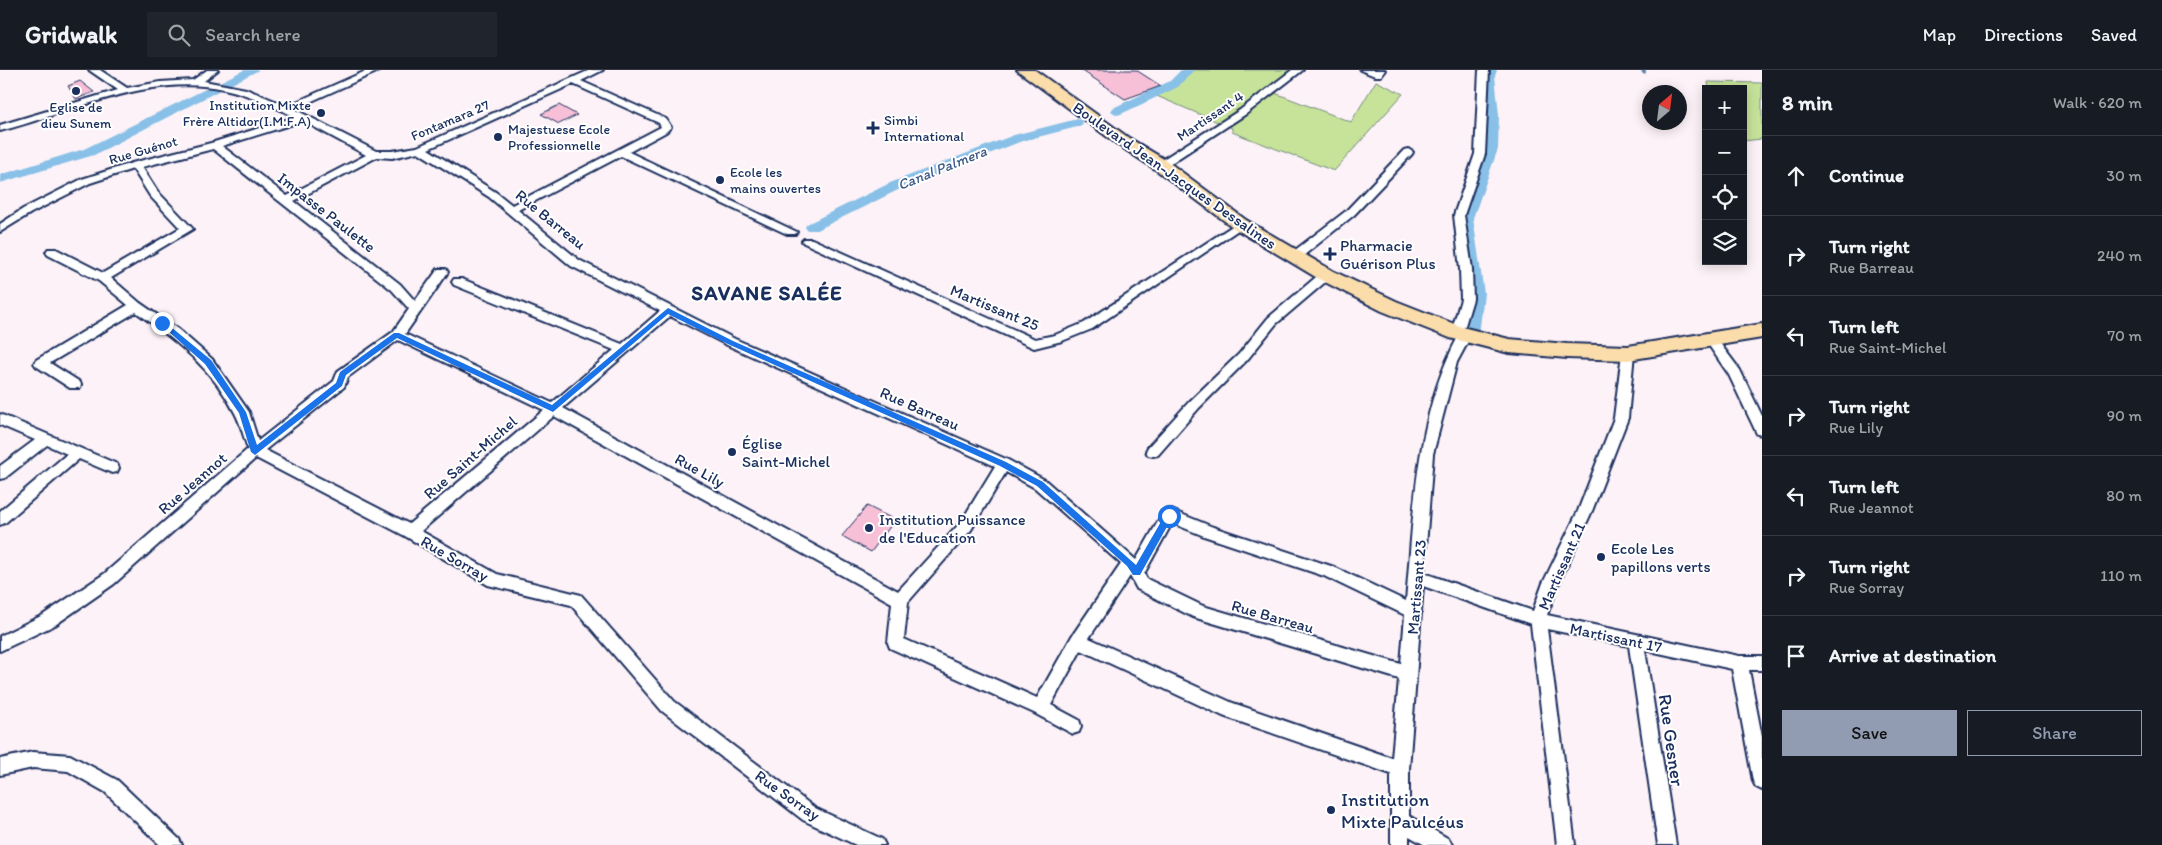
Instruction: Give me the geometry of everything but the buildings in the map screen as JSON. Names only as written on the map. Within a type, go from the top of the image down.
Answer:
[{"type":"main road","name":"Boulevard Jean-Jacques Dessalines","points":[[1026,70],[1123,141],[1161,165],[1240,224],[1294,257],[1389,306],[1461,334],[1510,346],[1567,352],[1628,353],[1712,341],[1762,331]]},
{"type":"street","points":[[94,70],[125,91]]},
{"type":"street","points":[[195,83],[212,70]]},
{"type":"street","points":[[285,110],[376,70]]},
{"type":"street","name":"Fontamara 27","points":[[375,154],[420,149],[598,70]]},
{"type":"street","name":"Martissant 4","points":[[1161,165],[1243,112],[1298,70]]},
{"type":"street","points":[[1364,70],[1378,74],[1380,70]]},
{"type":"street","name":"Martissant 23","points":[[1400,845],[1400,769],[1426,454],[1451,362],[1461,334],[1467,299],[1466,269],[1458,215],[1480,154],[1484,70]]},
{"type":"street","points":[[512,209],[664,130],[666,125],[663,122],[573,81]]},
{"type":"street","points":[[0,128],[125,91],[169,84],[210,84],[229,87],[285,110],[375,154]]},
{"type":"street","name":"Rue Guénot","points":[[0,229],[27,211],[86,181],[136,165],[215,145],[302,118]]},
{"type":"street","name":"Impasse Paulette","points":[[215,145],[396,287],[416,309]]},
{"type":"street","name":"Rue Barreau","points":[[420,149],[493,195],[575,263],[731,342],[1003,464],[1040,484],[1133,568],[1142,584],[1199,612],[1408,674]]},
{"type":"street","points":[[621,152],[791,232]]},
{"type":"street","points":[[1294,257],[1350,213],[1408,152]]},
{"type":"street","points":[[286,200],[375,154]]},
{"type":"street","points":[[102,278],[187,229],[154,194],[136,165]]},
{"type":"street","name":"Martissant 25","points":[[808,241],[1034,344],[1058,338],[1088,326],[1240,224]]},
{"type":"street","points":[[52,252],[102,278],[136,306],[175,333],[208,362],[242,412],[255,452]]},
{"type":"street","points":[[397,335],[442,272]]},
{"type":"street","points":[[1153,451],[1194,405],[1243,357],[1272,321],[1326,275]]},
{"type":"street","points":[[458,282],[623,348]]},
{"type":"street","points":[[75,385],[40,363],[136,306]]},
{"type":"street","name":"Rue Saint-Michel","points":[[410,532],[668,310]]},
{"type":"street","name":"Rue Jeannot","points":[[0,644],[48,620],[109,579],[255,452],[339,384],[343,374],[397,335]]},
{"type":"street","name":"Rue Lily","points":[[397,335],[553,409],[900,600]]},
{"type":"street","points":[[1712,341],[1735,373],[1762,430]]},
{"type":"street","name":"Martissant 21","points":[[1566,845],[1538,620],[1551,582],[1586,511],[1621,418],[1628,353]]},
{"type":"street","points":[[0,419],[112,468]]},
{"type":"street","points":[[0,474],[46,439]]},
{"type":"street","points":[[0,519],[78,452]]},
{"type":"street","name":"Rue Sorray","points":[[255,452],[410,532],[493,580],[576,600],[668,706],[809,814],[876,845]]},
{"type":"street","points":[[1003,464],[966,526],[900,600],[896,643],[1040,708],[1073,726]]},
{"type":"street","points":[[1040,708],[1078,641],[1133,568],[1169,516],[1218,535],[1329,571],[1414,612]]},
{"type":"street","name":"Martissant 17","points":[[1417,577],[1538,620],[1739,663],[1762,662]]},
{"type":"street","points":[[1078,641],[1229,710],[1400,769]]},
{"type":"street","name":"Rue Gesner","points":[[1636,641],[1667,845]]},
{"type":"street","points":[[1739,663],[1762,781]]},
{"type":"street","points":[[0,767],[33,760],[70,763],[111,786],[172,845]]},
{"type":"street","points":[[1399,820],[1443,845]]},
{"type":"green space","points":[[1183,70],[1293,70],[1267,90],[1351,122],[1376,81],[1403,94],[1334,171],[1232,132],[1232,128],[1152,94],[1168,85]]},
{"type":"green space","points":[[1708,82],[1762,83],[1762,139],[1747,141],[1747,85],[1708,85]]},
{"type":"waterway","points":[[0,179],[89,152],[253,70]]},
{"type":"waterway","name":"Canal Palmera","points":[[1117,111],[1174,84],[1188,70]]},
{"type":"waterway","points":[[1472,327],[1476,293],[1466,218],[1492,149],[1493,115],[1489,76],[1491,70]]},
{"type":"waterway","name":"Canal Palmera","points":[[812,227],[895,186],[1018,138],[1077,123]]},
{"type":"place","name":"Eglise de dieu Sunem","points":[[76,91]]},
{"type":"place","name":"Institution Mixte Frère Altidor(I.M.F.A)","points":[[321,113]]},
{"type":"place","name":"Simbi International","points":[[873,128]]},
{"type":"place","name":"Majestuese Ecole Professionnelle","points":[[498,137]]},
{"type":"place","name":"Ecole les mains ouvertes","points":[[720,180]]},
{"type":"place","name":"Pharmacie Guérison Plus","points":[[1330,254]]},
{"type":"place","name":"Église Saint-Michel","points":[[732,452]]},
{"type":"place","name":"Institution Puissance de l'Education","points":[[869,528]]},
{"type":"place","name":"Ecole Les papillons verts","points":[[1601,557]]},
{"type":"place","name":"Institution Mixte Paulcéus","points":[[1331,810]]},
{"type":"district","name":"SAVANE SALÉE","points":[[767,293]]},
{"type":"route","points":[[162,323],[208,362],[222,386],[242,412],[255,452],[339,384],[343,374],[397,335],[553,409],[668,310],[731,342],[1003,464],[1040,484],[1130,563],[1137,573],[1169,516]]}]
